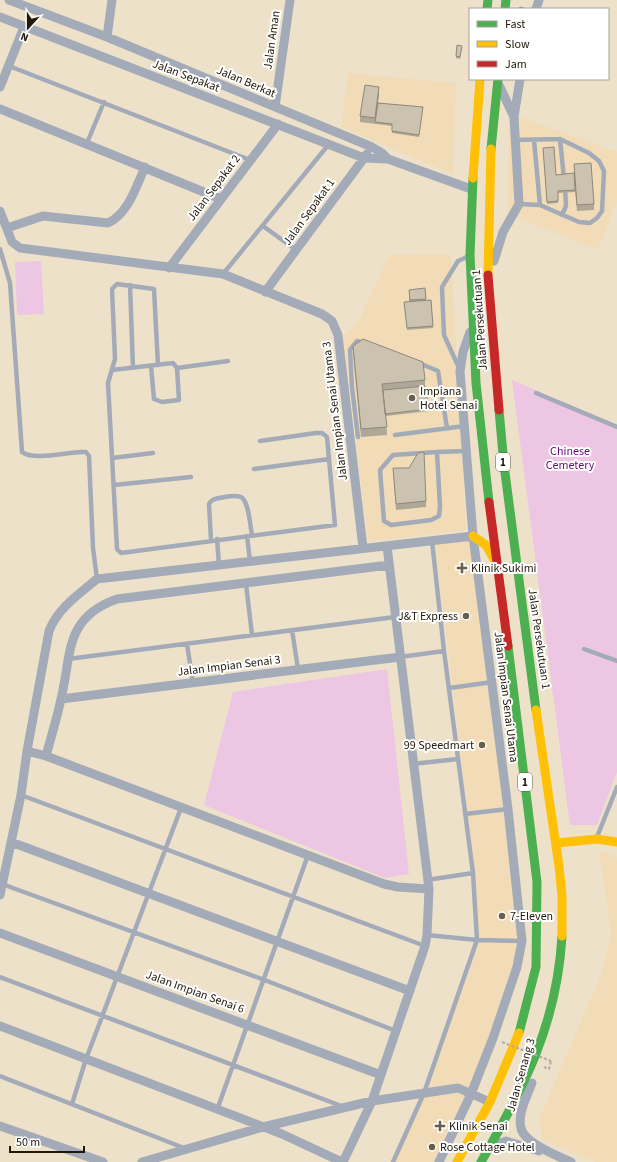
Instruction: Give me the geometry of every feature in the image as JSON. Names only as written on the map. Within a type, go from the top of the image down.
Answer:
[{"type":"main road","name":"Jalan Persekutuan 1","points":[[457,1162],[490,1102],[521,1030],[536,967],[537,882],[482,444],[476,383],[470,255],[471,189],[480,80]]},
{"type":"main road","name":"Jalan Persekutuan 1","points":[[481,1162],[523,1087],[546,1028],[557,976],[562,927],[557,843],[549,806],[504,465],[488,282],[491,135],[498,81]]},
{"type":"main road","points":[[473,536],[486,545],[499,570]]},
{"type":"main road","points":[[557,843],[597,839],[617,842]]},
{"type":"street","name":"Jalan Berkat","points":[[9,0],[107,37],[372,147],[382,153],[388,160],[471,189]]},
{"type":"street","points":[[107,37],[112,0]]},
{"type":"street","name":"Jalan Aman","points":[[275,107],[290,0]]},
{"type":"street","name":"Jalan Sepakat","points":[[0,17],[329,143],[364,158],[388,160]]},
{"type":"street","points":[[0,87],[24,27]]},
{"type":"street","points":[[488,282],[497,247],[519,204],[514,117],[520,80]]},
{"type":"street","points":[[498,81],[514,117]]},
{"type":"street","points":[[0,109],[87,143],[221,199]]},
{"type":"street","name":"Jalan Sepakat 2","points":[[169,268],[278,124]]},
{"type":"street","name":"Jalan Sepakat 1","points":[[266,292],[372,147]]},
{"type":"street","points":[[3,229],[43,216],[108,223],[115,220],[128,203],[145,168]]},
{"type":"street","name":"Jalan Impian Senai Utama 3","points":[[0,211],[3,229],[12,242],[20,248],[222,274],[322,314],[332,321],[338,335],[348,387],[363,548]]},
{"type":"street","name":"Jalan Impian Senai Utama","points":[[439,1162],[471,1094],[493,1038],[517,967],[522,941],[508,809],[473,536],[460,370],[463,352],[473,321]]},
{"type":"street","points":[[0,895],[52,623],[66,605],[97,579],[473,536]]},
{"type":"street","points":[[0,1026],[263,1127],[343,1162],[372,1101],[428,935],[428,884],[412,764],[387,546]]},
{"type":"street","points":[[46,756],[61,699],[68,659],[76,630],[91,613],[104,604],[117,599],[389,565]]},
{"type":"street","name":"Jalan Impian Senai 3","points":[[61,699],[400,657]]},
{"type":"street","points":[[27,750],[384,884],[398,887],[428,884]]},
{"type":"street","points":[[11,842],[410,991]]},
{"type":"street","name":"Jalan Impian Senai 6","points":[[0,933],[119,976],[381,1075]]},
{"type":"street","name":"Jalan Senang 3","points":[[546,1028],[542,1051],[521,1115],[520,1128],[530,1142],[571,1162]]},
{"type":"street","points":[[142,1162],[263,1127],[372,1101],[458,1088],[490,1102]]},
{"type":"street","points":[[0,1126],[103,1162]]},
{"type":"street","name":"Jalan Senang 3","points":[[489,1148],[506,1141],[559,1157]]},
{"type":"lane","points":[[9,66],[250,160]]},
{"type":"lane","points":[[87,143],[104,102]]},
{"type":"lane","points":[[515,140],[560,139],[592,154],[599,161],[604,171],[602,211],[598,218],[590,223],[586,224],[540,205],[519,204]]},
{"type":"lane","points":[[560,139],[566,206],[562,215]]},
{"type":"lane","points":[[534,140],[540,205]]},
{"type":"lane","points":[[222,274],[263,226],[329,143]]},
{"type":"lane","points":[[263,226],[296,250]]},
{"type":"lane","points":[[0,249],[10,282],[22,452],[27,456],[86,452],[89,456],[93,548],[97,579]]},
{"type":"lane","points":[[460,370],[444,335],[442,287],[458,261],[470,255]]},
{"type":"lane","points":[[158,365],[154,289],[117,284],[112,290],[115,359],[108,383],[118,548],[121,553],[217,539],[335,525],[327,437],[322,433],[260,441]]},
{"type":"lane","points":[[130,285],[133,368]]},
{"type":"lane","points":[[358,437],[348,387],[350,350],[357,341],[374,346]]},
{"type":"lane","points":[[177,368],[228,361]]},
{"type":"lane","points":[[414,361],[438,371],[447,428]]},
{"type":"lane","points":[[112,370],[173,363],[177,368],[179,400],[162,402],[154,399],[151,366]]},
{"type":"lane","points":[[536,392],[617,427]]},
{"type":"lane","points":[[395,435],[465,426]]},
{"type":"lane","points":[[437,452],[440,507],[439,516],[431,520],[391,525],[386,524],[384,521],[380,470],[382,465],[393,455],[437,452],[467,451]]},
{"type":"lane","points":[[112,458],[153,453]]},
{"type":"lane","points":[[254,469],[329,459]]},
{"type":"lane","points":[[114,485],[191,477]]},
{"type":"lane","points":[[211,540],[209,504],[212,500],[237,496],[243,498],[247,505],[250,561]]},
{"type":"lane","points":[[217,539],[219,565]]},
{"type":"lane","points":[[393,1162],[424,1093],[477,940],[473,873],[444,651],[432,541]]},
{"type":"lane","points":[[246,584],[252,635]]},
{"type":"lane","points":[[68,659],[395,617]]},
{"type":"lane","points":[[292,630],[298,669]]},
{"type":"lane","points":[[187,644],[193,683]]},
{"type":"lane","points":[[584,649],[617,661]]},
{"type":"lane","points":[[400,657],[444,651]]},
{"type":"lane","points":[[450,688],[492,682]]},
{"type":"lane","points":[[412,764],[458,759]]},
{"type":"lane","points":[[597,839],[617,787]]},
{"type":"lane","points":[[20,795],[166,848],[425,946]]},
{"type":"lane","points":[[72,1104],[86,1059],[119,976],[181,808]]},
{"type":"lane","points":[[465,814],[508,809]]},
{"type":"lane","points":[[217,1110],[262,979],[308,855]]},
{"type":"lane","points":[[428,884],[473,873]]},
{"type":"lane","points":[[2,884],[262,979],[396,1030]]},
{"type":"lane","points":[[428,935],[477,940],[522,941]]},
{"type":"lane","points":[[0,977],[103,1017],[346,1107]]},
{"type":"lane","points":[[0,1076],[186,1149]]},
{"type":"path","points":[[502,1042],[551,1061]]},
{"type":"shaded area","points":[[348,73],[456,83],[453,174],[341,127]]},
{"type":"shaded area","points":[[509,113],[617,152],[617,202],[598,250],[508,214]]},
{"type":"shaded area","points":[[451,254],[466,530],[368,542],[343,335],[357,325],[389,255]]},
{"type":"shaded area","points":[[470,540],[504,814],[518,943],[513,968],[490,1039],[437,1162],[395,1162],[424,1097],[479,935],[475,873],[435,544]]},
{"type":"shaded area","points":[[599,850],[617,857],[617,1162],[595,1162],[542,1140],[539,1119],[602,972],[611,933]]},
{"type":"green space","points":[[41,261],[44,314],[17,315],[15,262]]},
{"type":"green space","name":"Chinese Cemetery","points":[[512,380],[617,425],[617,772],[597,825],[570,825]]},
{"type":"green space","points":[[387,669],[409,874],[385,878],[204,805],[233,692]]},
{"type":"building","points":[[457,45],[462,46],[460,57],[456,56]]},
{"type":"building","points":[[365,85],[379,87],[375,118],[360,116]]},
{"type":"building","points":[[378,103],[423,107],[419,135],[392,131],[392,124],[375,122]]},
{"type":"building","points":[[554,147],[556,175],[574,173],[575,190],[558,191],[558,201],[547,202],[543,148]]},
{"type":"building","points":[[591,163],[594,204],[577,205],[574,164]]},
{"type":"building","points":[[425,288],[426,299],[410,300],[409,290]]},
{"type":"building","points":[[431,300],[433,326],[407,328],[404,302]]},
{"type":"building","points":[[363,339],[423,362],[425,380],[382,384],[387,427],[361,429],[353,346]]},
{"type":"building","points":[[425,386],[429,409],[385,414],[383,390]]},
{"type":"building","points":[[424,452],[426,501],[396,504],[393,468],[409,468],[418,453]]},
{"type":"traffic: fast","points":[[487,8],[488,0]]},
{"type":"traffic: fast","points":[[505,8],[506,0]]},
{"type":"traffic: fast","points":[[491,149],[498,80]]},
{"type":"traffic: fast","points":[[473,178],[470,255],[476,383],[489,502]]},
{"type":"traffic: fast","points":[[499,410],[504,465],[536,710]]},
{"type":"traffic: fast","points":[[508,646],[537,882],[536,967],[519,1033]]},
{"type":"traffic: fast","points":[[481,1162],[511,1108],[536,1054],[546,1027],[559,968],[562,936]]},
{"type":"traffic: slow","points":[[473,178],[480,80]]},
{"type":"traffic: slow","points":[[488,275],[491,149]]},
{"type":"traffic: slow","points":[[473,536],[486,545],[495,561]]},
{"type":"traffic: slow","points":[[536,710],[559,866],[562,896],[562,936]]},
{"type":"traffic: slow","points":[[557,843],[597,839],[617,842]]},
{"type":"traffic: slow","points":[[457,1162],[490,1102],[519,1033]]},
{"type":"traffic: jam","points":[[488,275],[499,410]]},
{"type":"traffic: jam","points":[[489,502],[508,646]]},
{"type":"place","name":"Impiana Hotel Senai","points":[[412,398]]},
{"type":"place","name":"Klinik Sukimi","points":[[462,568]]},
{"type":"place","name":"J&T Express","points":[[466,616]]},
{"type":"place","name":"99 Speedmart","points":[[482,745]]},
{"type":"place","name":"7-Eleven","points":[[502,916]]},
{"type":"place","name":"Klinik Senai","points":[[440,1126]]},
{"type":"place","name":"Rose Cottage Hotel","points":[[432,1147]]}]
